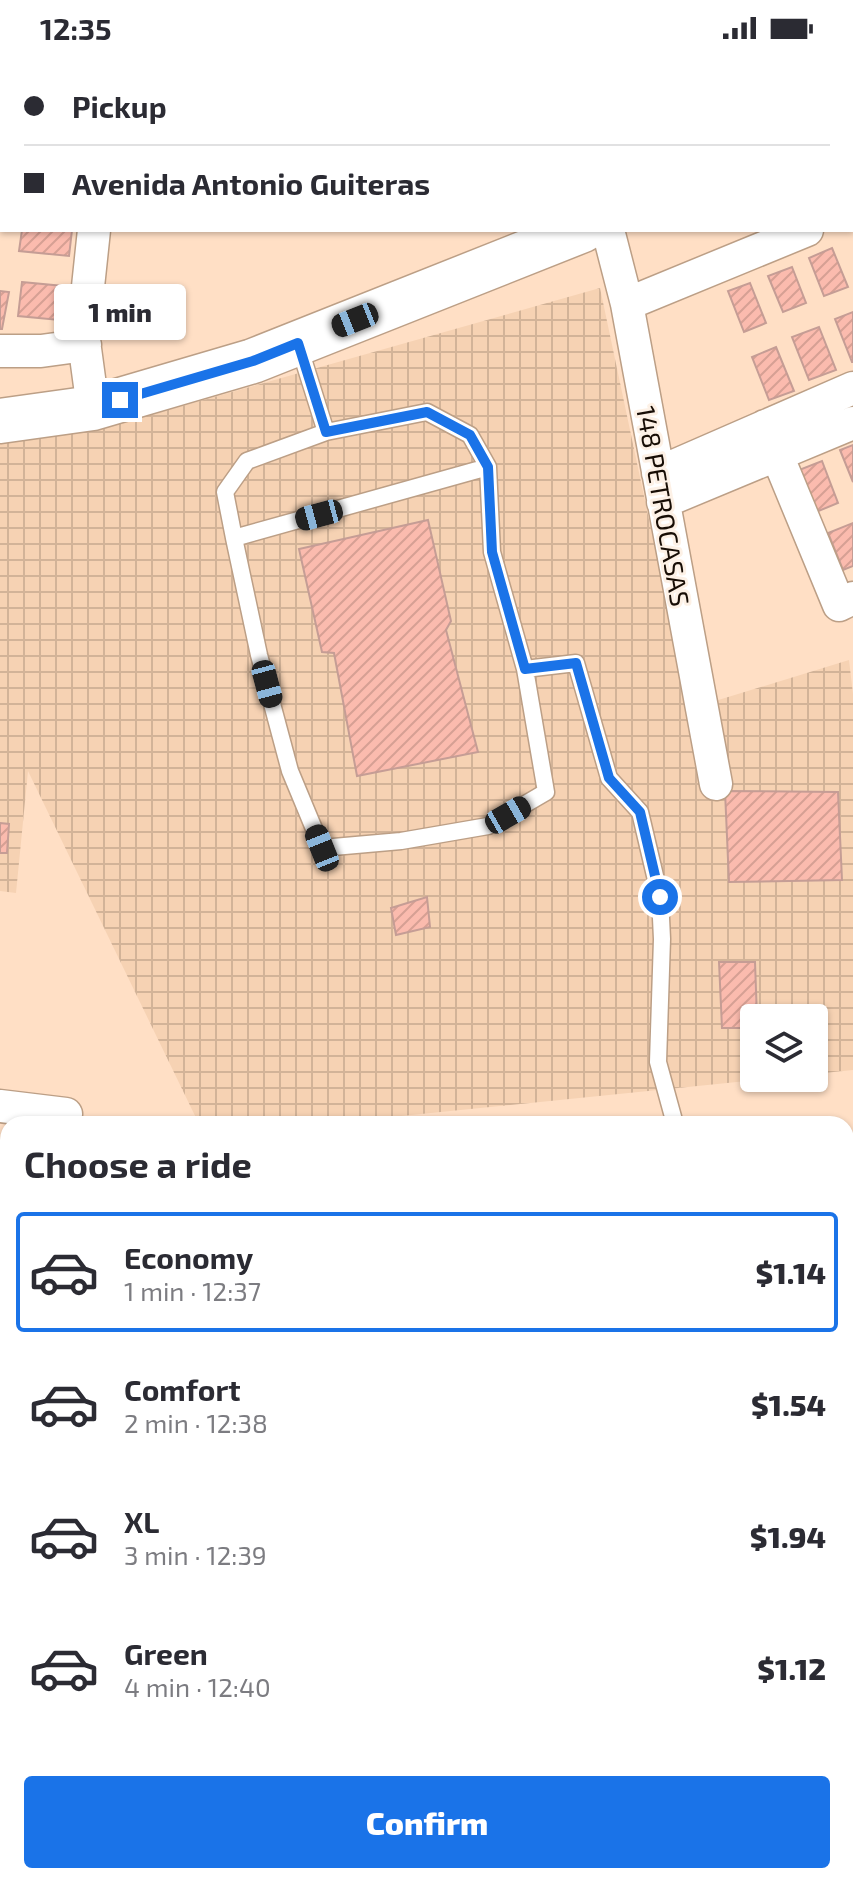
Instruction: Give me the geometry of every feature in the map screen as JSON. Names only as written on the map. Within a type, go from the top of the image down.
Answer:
[{"type":"main road","points":[[0,421],[93,408],[253,361],[578,232]]},
{"type":"street","points":[[93,408],[83,334],[94,232]]},
{"type":"street","name":"148 PETROCASAS","points":[[609,232],[627,304],[716,784]]},
{"type":"street","points":[[627,304],[802,232]]},
{"type":"street","points":[[0,351],[41,351],[85,345]]},
{"type":"street","points":[[661,487],[765,426],[853,388]]},
{"type":"street","points":[[661,487],[778,456],[853,423]]},
{"type":"street","points":[[765,426],[839,605],[853,598]]},
{"type":"street","points":[[0,1106],[66,1114]]},
{"type":"lane","points":[[298,343],[326,432]]},
{"type":"lane","points":[[427,412],[470,435],[488,467],[492,552],[525,669],[546,792],[488,826],[401,841],[322,848],[290,771],[259,655],[225,492],[247,461],[326,432],[427,412]]},
{"type":"lane","points":[[234,538],[488,467]]},
{"type":"lane","points":[[525,669],[576,663],[609,778],[640,812],[660,897],[662,939],[658,1062],[673,1116]]},
{"type":"shaded area","points":[[600,288],[689,709],[849,660],[853,694],[853,1070],[828,1073],[828,1004],[740,1004],[740,1082],[401,1116],[195,1116],[28,771],[16,893],[0,891],[0,443],[108,427]]},
{"type":"building","points":[[22,232],[72,232],[69,256],[19,251]]},
{"type":"building","points":[[832,248],[848,287],[824,296],[809,258]]},
{"type":"building","points":[[792,267],[806,303],[783,312],[768,276]]},
{"type":"building","points":[[22,282],[63,286],[59,320],[18,316]]},
{"type":"building","points":[[750,283],[766,323],[744,332],[728,291]]},
{"type":"building","points":[[0,291],[9,292],[2,329],[0,329]]},
{"type":"building","points":[[853,312],[853,362],[852,362],[835,319]]},
{"type":"building","points":[[819,327],[836,370],[809,380],[792,337]]},
{"type":"building","points":[[776,347],[794,391],[769,400],[752,357]]},
{"type":"building","points":[[853,445],[853,482],[840,450]]},
{"type":"building","points":[[822,461],[838,503],[816,512],[799,470]]},
{"type":"building","points":[[428,520],[451,621],[446,630],[478,752],[357,776],[334,653],[322,652],[299,549]]},
{"type":"building","points":[[853,523],[853,566],[843,570],[828,533]]},
{"type":"building","points":[[725,791],[838,792],[842,880],[729,882]]},
{"type":"building","points":[[0,823],[9,824],[7,853],[0,853]]},
{"type":"building","points":[[427,897],[430,927],[396,935],[391,908]]},
{"type":"building","points":[[719,962],[755,962],[756,1004],[740,1004],[740,1028],[722,1028]]},
{"type":"route","points":[[120,400],[253,361],[298,343],[326,432],[427,412],[470,435],[488,467],[492,552],[525,669],[576,663],[609,778],[640,812],[660,897]]}]
